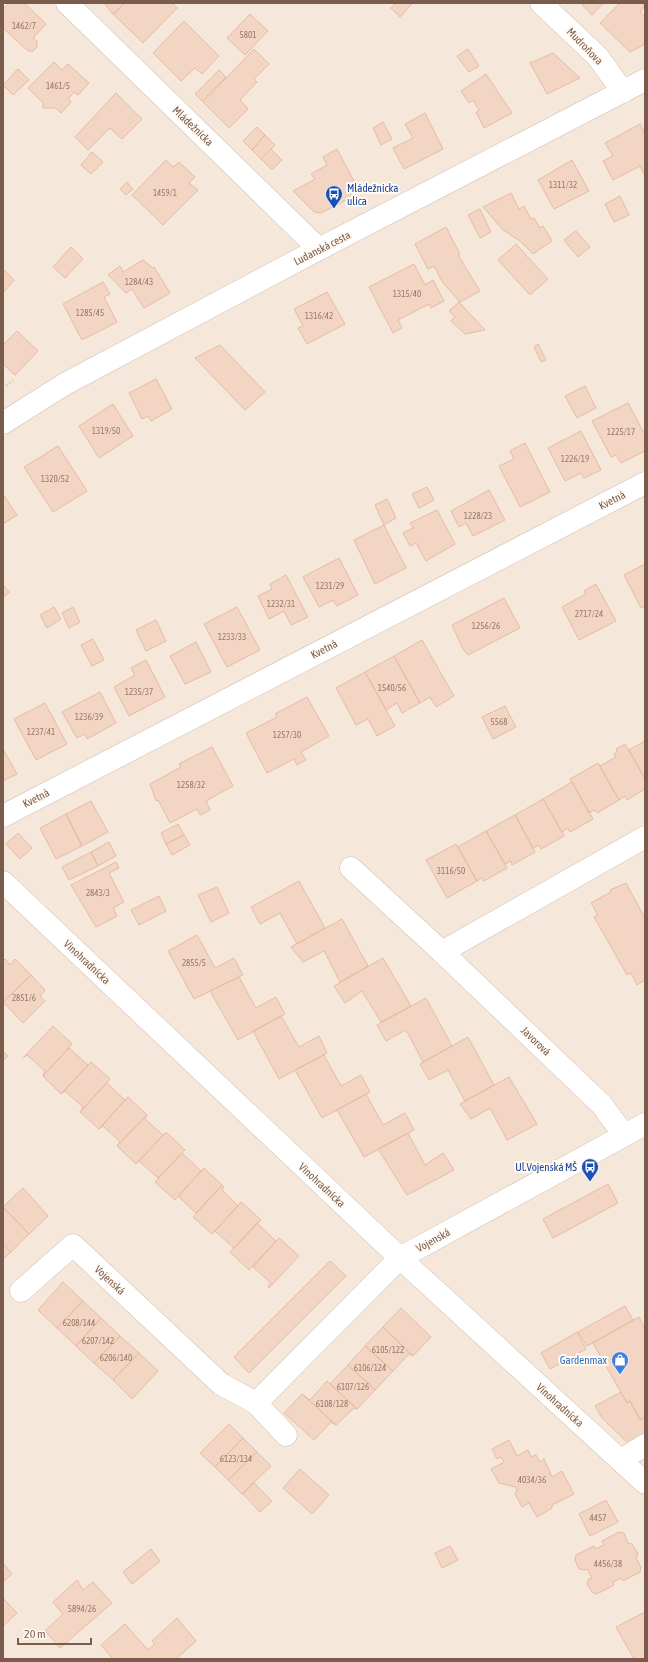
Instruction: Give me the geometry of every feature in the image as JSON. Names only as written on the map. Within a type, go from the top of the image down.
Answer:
[{"type":"street","name":"Mládežnícka","points":[[67,3],[319,249]]},
{"type":"street","name":"Mudroňova","points":[[542,3],[598,57],[623,92]]},
{"type":"street","name":"Ludanská cesta","points":[[4,420],[65,384],[319,249],[645,80]]},
{"type":"street","name":"Kvetná","points":[[3,816],[645,482]]},
{"type":"street","points":[[442,952],[645,837]]},
{"type":"street","name":"Javorová","points":[[351,868],[442,952],[602,1105],[624,1135]]},
{"type":"street","name":"Vinohradnícka","points":[[3,882],[400,1258],[645,1483]]},
{"type":"street","name":"Vojenská","points":[[256,1403],[400,1258],[645,1124]]},
{"type":"street","name":"Vojenská","points":[[21,1292],[73,1245],[221,1384],[256,1403],[286,1435]]},
{"type":"street","points":[[621,1460],[645,1445]]},
{"type":"path","points":[[3,388],[14,380]]},
{"type":"shaded area","points":[[3,3],[645,3],[645,1659],[3,1659]]},
{"type":"building","points":[[9,3],[24,3],[46,24],[33,38],[37,41],[37,47],[33,51],[28,51],[3,28],[3,9]]},
{"type":"building","points":[[104,3],[125,3],[113,14]]},
{"type":"building","points":[[125,3],[172,3],[177,8],[143,43],[113,14]]},
{"type":"building","points":[[396,3],[413,3],[400,17],[391,8]]},
{"type":"building","points":[[584,3],[604,3],[592,15],[582,5]]},
{"type":"building","points":[[620,3],[643,3],[645,5],[640,12],[645,17],[645,44],[630,52],[600,23]]},
{"type":"building","points":[[250,14],[268,31],[245,55],[227,38]]},
{"type":"building","points":[[184,21],[219,56],[202,74],[195,68],[181,81],[153,53]]},
{"type":"building","points":[[254,49],[269,64],[254,79],[257,82],[240,100],[248,109],[229,128],[203,102]]},
{"type":"building","points":[[468,49],[479,66],[469,72],[457,56]]},
{"type":"building","points":[[553,53],[580,78],[547,94],[530,63]]},
{"type":"building","points":[[54,62],[62,70],[68,64],[89,83],[78,95],[74,92],[68,99],[71,102],[61,113],[56,108],[43,108],[43,103],[28,88]]},
{"type":"building","points":[[18,69],[29,80],[13,95],[3,85]]},
{"type":"building","points":[[219,70],[226,77],[202,101],[195,94]]},
{"type":"building","points":[[486,74],[512,113],[484,128],[476,112],[479,110],[473,100],[469,103],[461,91]]},
{"type":"building","points":[[116,93],[142,119],[122,139],[110,128],[88,150],[75,137]]},
{"type":"building","points":[[425,113],[443,149],[404,169],[393,148],[413,138],[405,124]]},
{"type":"building","points":[[383,122],[392,139],[381,145],[373,128]]},
{"type":"building","points":[[640,124],[645,134],[645,176],[640,166],[613,180],[603,161],[613,156],[605,143]]},
{"type":"building","points":[[257,127],[265,135],[252,150],[243,141]]},
{"type":"building","points":[[265,135],[275,145],[261,159],[252,150]]},
{"type":"building","points":[[271,149],[282,160],[272,170],[261,159]]},
{"type":"building","points":[[337,149],[355,183],[347,187],[352,197],[321,213],[314,212],[293,191],[315,179],[311,174],[327,165],[323,157]]},
{"type":"building","points":[[92,152],[103,162],[91,174],[81,165]]},
{"type":"building","points":[[166,160],[173,167],[179,162],[195,177],[189,183],[198,190],[163,225],[132,195]]},
{"type":"building","points":[[572,160],[589,191],[554,209],[538,180]]},
{"type":"building","points":[[127,182],[133,189],[126,195],[120,189]]},
{"type":"building","points":[[511,193],[519,209],[524,206],[531,219],[534,218],[540,228],[543,226],[552,241],[533,254],[520,241],[503,230],[483,207]]},
{"type":"building","points":[[620,196],[629,215],[614,222],[605,204]]},
{"type":"building","points":[[480,209],[491,232],[480,238],[468,215]]},
{"type":"building","points":[[446,227],[460,254],[458,255],[480,291],[460,302],[443,283],[434,266],[428,269],[415,244]]},
{"type":"building","points":[[576,231],[590,247],[578,257],[564,240]]},
{"type":"building","points":[[516,244],[548,279],[530,295],[498,260]]},
{"type":"building","points":[[71,247],[83,259],[65,278],[53,267]]},
{"type":"building","points":[[143,260],[153,268],[154,267],[170,293],[144,308],[132,289],[126,293],[108,275],[120,266],[123,272]]},
{"type":"building","points":[[414,264],[425,285],[433,280],[444,301],[431,308],[429,304],[398,320],[402,328],[393,333],[369,287]]},
{"type":"building","points":[[3,269],[14,280],[3,293]]},
{"type":"building","points":[[103,282],[110,294],[104,297],[117,322],[82,340],[63,304]]},
{"type":"building","points":[[327,292],[345,324],[307,344],[298,328],[303,326],[294,309]]},
{"type":"building","points":[[459,302],[485,330],[465,334],[451,321],[455,317],[449,311]]},
{"type":"building","points":[[17,331],[38,351],[15,375],[3,364],[3,345]]},
{"type":"building","points":[[538,344],[546,360],[541,362],[534,347]]},
{"type":"building","points":[[220,345],[265,392],[245,410],[195,358]]},
{"type":"building","points":[[156,379],[172,409],[151,421],[148,416],[142,419],[129,393]]},
{"type":"building","points":[[585,386],[596,408],[577,418],[565,396]]},
{"type":"building","points":[[628,403],[645,435],[645,451],[621,463],[616,455],[611,457],[592,421]]},
{"type":"building","points":[[113,404],[133,436],[99,458],[79,426]]},
{"type":"building","points":[[581,431],[601,470],[584,478],[581,473],[565,481],[548,448]]},
{"type":"building","points":[[525,443],[550,492],[520,507],[499,466],[514,459],[510,451]]},
{"type":"building","points":[[58,446],[87,491],[53,512],[24,467]]},
{"type":"building","points":[[427,487],[434,500],[419,508],[412,494]]},
{"type":"building","points":[[489,490],[505,520],[473,536],[466,523],[459,527],[451,511]]},
{"type":"building","points":[[3,494],[17,515],[3,524]]},
{"type":"building","points":[[387,499],[396,518],[384,525],[375,505]]},
{"type":"building","points":[[437,510],[455,544],[426,561],[416,543],[410,546],[403,533],[413,528],[410,523]]},
{"type":"building","points":[[384,525],[406,568],[375,584],[354,540]]},
{"type":"building","points":[[339,558],[358,595],[337,606],[333,600],[319,607],[303,577]]},
{"type":"building","points":[[645,564],[645,606],[641,608],[624,575]]},
{"type":"building","points":[[286,575],[308,617],[291,625],[284,611],[269,619],[258,596],[272,589],[270,584]]},
{"type":"building","points":[[596,584],[616,621],[579,640],[562,607],[586,594],[584,591]]},
{"type":"building","points":[[3,585],[9,592],[3,598]]},
{"type":"building","points":[[504,598],[520,628],[468,655],[463,649],[452,625]]},
{"type":"building","points":[[54,607],[61,619],[47,628],[40,615]]},
{"type":"building","points":[[73,607],[80,622],[69,628],[62,613]]},
{"type":"building","points":[[237,607],[260,650],[227,667],[204,624]]},
{"type":"building","points":[[156,620],[166,641],[146,651],[136,630]]},
{"type":"building","points":[[93,639],[104,660],[92,666],[81,645]]},
{"type":"building","points":[[422,640],[454,696],[436,707],[430,697],[420,703],[394,656]]},
{"type":"building","points":[[196,642],[211,672],[185,684],[170,656]]},
{"type":"building","points":[[394,656],[420,703],[402,713],[397,703],[386,710],[365,672]]},
{"type":"building","points":[[146,660],[165,697],[129,716],[114,687],[135,675],[131,668]]},
{"type":"building","points":[[365,672],[395,726],[377,736],[368,719],[356,725],[336,688]]},
{"type":"building","points":[[100,692],[116,723],[87,739],[85,734],[77,738],[62,712]]},
{"type":"building","points":[[307,697],[329,736],[301,752],[306,760],[297,765],[294,759],[267,773],[246,733],[277,717],[275,714]]},
{"type":"building","points":[[45,703],[67,744],[36,760],[14,719]]},
{"type":"building","points":[[505,706],[516,727],[493,739],[482,717]]},
{"type":"building","points":[[645,741],[645,779],[629,750]]},
{"type":"building","points":[[625,744],[645,779],[645,789],[627,800],[625,796],[619,800],[600,766],[616,757],[614,754],[617,752],[616,749]]},
{"type":"building","points":[[212,747],[233,786],[206,801],[210,810],[200,815],[197,809],[170,823],[158,800],[156,801],[150,784],[181,767],[179,764]]},
{"type":"building","points":[[3,749],[17,774],[3,781]]},
{"type":"building","points":[[598,763],[619,800],[597,813],[594,810],[589,813],[570,779]]},
{"type":"building","points":[[572,782],[593,819],[570,832],[568,828],[562,832],[543,799]]},
{"type":"building","points":[[543,799],[564,836],[541,849],[539,845],[533,848],[515,815]]},
{"type":"building","points":[[91,801],[108,832],[82,846],[66,814]]},
{"type":"building","points":[[66,814],[82,846],[56,859],[40,828]]},
{"type":"building","points":[[515,815],[535,852],[512,865],[511,861],[505,864],[486,831]]},
{"type":"building","points":[[178,824],[184,835],[166,844],[161,833]]},
{"type":"building","points":[[486,831],[507,868],[484,881],[482,878],[477,881],[458,847]]},
{"type":"building","points":[[18,833],[32,848],[20,859],[6,844]]},
{"type":"building","points":[[184,835],[190,845],[172,855],[166,844]]},
{"type":"building","points":[[109,842],[116,856],[98,866],[91,852]]},
{"type":"building","points":[[456,844],[477,881],[447,898],[426,860]]},
{"type":"building","points":[[91,852],[98,866],[69,880],[62,867]]},
{"type":"building","points":[[116,862],[119,868],[109,873],[124,902],[113,908],[117,916],[96,927],[71,885]]},
{"type":"building","points":[[299,881],[325,928],[297,944],[280,913],[260,924],[251,907]]},
{"type":"building","points":[[626,883],[645,918],[645,980],[637,985],[631,973],[627,975],[594,917],[598,915],[591,903],[611,892],[610,890]]},
{"type":"building","points":[[217,887],[229,913],[211,922],[198,895]]},
{"type":"building","points":[[159,896],[166,911],[139,925],[131,910]]},
{"type":"building","points":[[342,919],[368,966],[340,982],[324,951],[303,962],[291,947]]},
{"type":"building","points":[[197,935],[215,968],[234,958],[243,975],[194,999],[168,951]]},
{"type":"building","points":[[383,958],[411,1006],[381,1022],[362,991],[345,1003],[334,986]]},
{"type":"building","points":[[5,959],[10,965],[15,959],[31,975],[3,1002],[3,961]]},
{"type":"building","points":[[31,975],[45,990],[40,996],[45,1001],[23,1023],[3,1002]]},
{"type":"building","points":[[239,977],[256,1008],[276,997],[285,1014],[238,1040],[210,991]]},
{"type":"building","points":[[426,998],[452,1046],[423,1062],[406,1030],[386,1041],[377,1025]]},
{"type":"building","points":[[281,1016],[299,1047],[319,1036],[327,1053],[279,1079],[253,1031]]},
{"type":"building","points":[[53,1026],[72,1044],[43,1076],[45,1071],[27,1055],[23,1058]]},
{"type":"building","points":[[468,1037],[494,1085],[465,1101],[448,1070],[429,1080],[420,1064]]},
{"type":"building","points":[[69,1048],[88,1065],[61,1094],[43,1076]]},
{"type":"building","points":[[3,1051],[8,1056],[3,1061]]},
{"type":"building","points":[[324,1055],[341,1086],[361,1075],[370,1092],[322,1118],[295,1070]]},
{"type":"building","points":[[91,1062],[110,1079],[80,1112],[83,1107],[65,1091],[61,1094]]},
{"type":"building","points":[[509,1077],[537,1124],[507,1140],[490,1108],[471,1119],[460,1104]]},
{"type":"building","points":[[107,1083],[125,1100],[99,1129],[80,1112]]},
{"type":"building","points":[[366,1094],[383,1125],[405,1113],[414,1130],[364,1157],[337,1110]]},
{"type":"building","points":[[128,1097],[147,1115],[117,1146],[120,1142],[103,1126],[99,1129]]},
{"type":"building","points":[[147,1115],[145,1119],[163,1135],[166,1132],[136,1164],[117,1146]]},
{"type":"building","points":[[166,1132],[185,1150],[158,1178],[139,1161]]},
{"type":"building","points":[[408,1133],[425,1165],[443,1153],[454,1170],[407,1195],[378,1149]]},
{"type":"building","points":[[182,1153],[201,1171],[175,1200],[155,1182]]},
{"type":"building","points":[[204,1168],[222,1185],[196,1213],[178,1196]]},
{"type":"building","points":[[608,1184],[618,1203],[553,1238],[543,1219]]},
{"type":"building","points":[[222,1185],[224,1187],[222,1190],[238,1206],[212,1234],[193,1217]]},
{"type":"building","points":[[23,1188],[48,1216],[29,1234],[3,1207]]},
{"type":"building","points":[[241,1202],[261,1220],[234,1248],[215,1231]]},
{"type":"building","points":[[3,1207],[29,1234],[11,1252],[3,1244]]},
{"type":"building","points":[[257,1223],[276,1241],[249,1270],[230,1252]]},
{"type":"building","points":[[279,1238],[299,1256],[269,1288],[268,1286],[271,1283],[253,1267]]},
{"type":"building","points":[[3,1244],[11,1252],[3,1259]]},
{"type":"building","points":[[330,1261],[346,1276],[249,1373],[234,1357]]},
{"type":"building","points":[[63,1282],[83,1301],[57,1328],[38,1310]]},
{"type":"building","points":[[83,1301],[101,1318],[76,1346],[57,1328]]},
{"type":"building","points":[[625,1306],[633,1320],[587,1346],[578,1332]]},
{"type":"building","points":[[401,1308],[431,1337],[413,1356],[383,1327]]},
{"type":"building","points":[[639,1317],[645,1329],[645,1417],[640,1420],[630,1401],[627,1403],[593,1343]]},
{"type":"building","points":[[101,1318],[120,1336],[94,1363],[76,1346]]},
{"type":"building","points":[[383,1327],[413,1356],[409,1354],[393,1371],[365,1346]]},
{"type":"building","points":[[577,1332],[586,1349],[550,1369],[541,1353]]},
{"type":"building","points":[[120,1336],[139,1353],[113,1380],[94,1363]]},
{"type":"building","points":[[365,1346],[393,1371],[375,1390],[348,1365]]},
{"type":"building","points":[[139,1353],[158,1371],[132,1399],[113,1380]]},
{"type":"building","points":[[348,1365],[375,1390],[357,1409],[330,1384]]},
{"type":"building","points":[[327,1381],[357,1409],[354,1408],[336,1425],[302,1394],[310,1400]]},
{"type":"building","points":[[621,1392],[627,1403],[630,1401],[640,1420],[645,1417],[645,1435],[629,1444],[602,1418],[595,1406]]},
{"type":"building","points":[[302,1394],[336,1425],[331,1422],[314,1440],[284,1413]]},
{"type":"building","points":[[229,1424],[243,1438],[215,1467],[200,1453]]},
{"type":"building","points":[[243,1438],[257,1452],[228,1480],[215,1467]]},
{"type":"building","points":[[509,1440],[517,1456],[528,1450],[531,1457],[536,1455],[540,1462],[544,1459],[552,1477],[562,1471],[574,1494],[552,1505],[552,1508],[537,1517],[529,1503],[522,1507],[515,1494],[517,1490],[515,1487],[499,1483],[491,1469],[504,1462],[501,1457],[497,1459],[492,1449]]},
{"type":"building","points":[[257,1452],[271,1466],[242,1494],[228,1480]]},
{"type":"building","points":[[300,1469],[329,1495],[312,1514],[283,1488]]},
{"type":"building","points":[[254,1483],[272,1501],[260,1512],[243,1494]]},
{"type":"building","points":[[606,1500],[618,1522],[590,1536],[579,1514]]},
{"type":"building","points":[[619,1532],[624,1533],[628,1543],[632,1544],[638,1554],[636,1558],[641,1567],[640,1572],[623,1581],[621,1578],[613,1582],[614,1585],[597,1594],[592,1592],[587,1584],[589,1579],[592,1578],[587,1569],[579,1569],[575,1560],[576,1555],[594,1546],[595,1549],[604,1545],[602,1541]]},
{"type":"building","points":[[450,1546],[458,1560],[442,1568],[435,1553]]},
{"type":"building","points":[[151,1549],[160,1561],[132,1584],[123,1572]]},
{"type":"building","points":[[3,1563],[12,1574],[3,1582]]},
{"type":"building","points":[[77,1580],[83,1590],[93,1582],[112,1603],[60,1648],[45,1631],[63,1614],[53,1602]]},
{"type":"building","points":[[3,1598],[17,1613],[3,1626]]},
{"type":"building","points":[[645,1612],[645,1659],[634,1659],[616,1627]]},
{"type":"building","points":[[177,1618],[196,1641],[176,1659],[113,1659],[101,1645],[125,1624],[148,1650],[155,1644],[152,1641]]},
{"type":"place","name":"Mládežnícka ulica","points":[[334,209]]},
{"type":"place","name":"Ul.Vojenská MŠ","points":[[590,1182]]},
{"type":"place","name":"Gardenmax","points":[[620,1375]]}]
